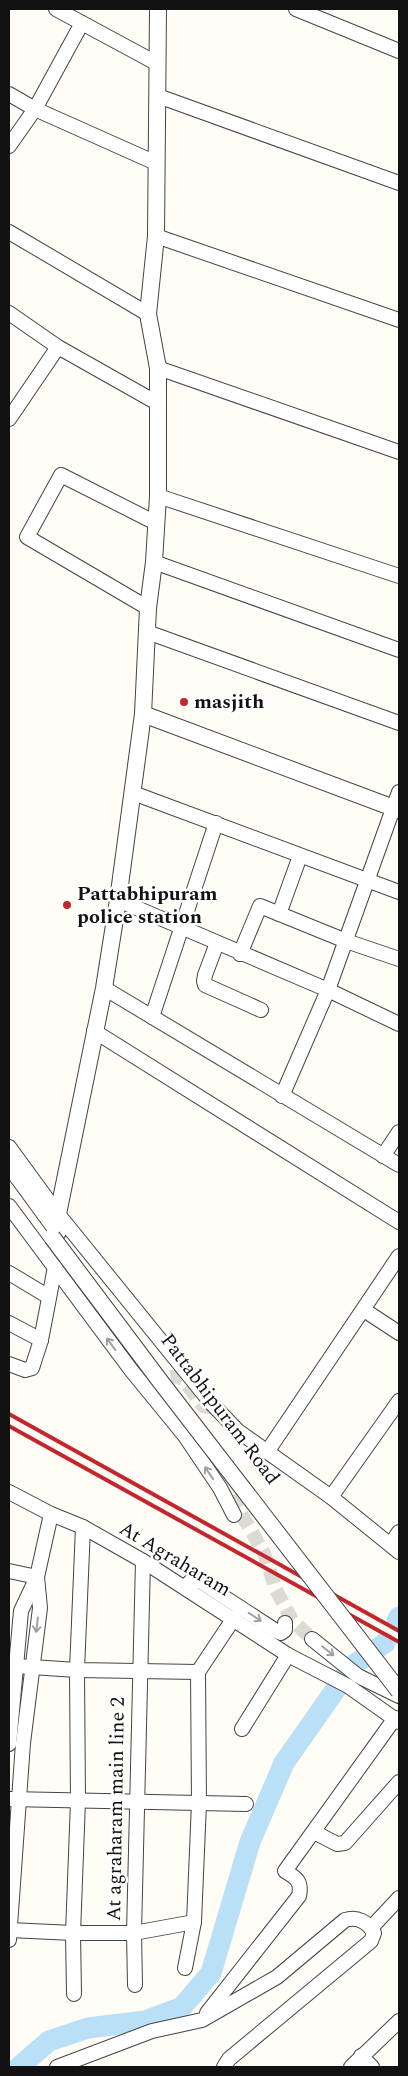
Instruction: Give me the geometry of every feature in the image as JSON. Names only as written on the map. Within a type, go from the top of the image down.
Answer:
[{"type":"street","points":[[56,9],[158,64]]},
{"type":"street","points":[[58,1214],[104,988],[143,714],[148,608],[154,562],[158,496],[158,368],[148,314],[156,236],[158,9]]},
{"type":"street","points":[[296,9],[314,12],[399,51]]},
{"type":"street","points":[[9,146],[35,109],[82,23]]},
{"type":"street","points":[[9,94],[35,109],[156,163]]},
{"type":"street","points":[[158,96],[399,183]]},
{"type":"street","points":[[9,232],[148,314]]},
{"type":"street","points":[[156,236],[399,320]]},
{"type":"street","points":[[9,313],[58,347],[159,404]]},
{"type":"street","points":[[9,419],[58,347]]},
{"type":"street","points":[[158,368],[399,452]]},
{"type":"street","points":[[148,608],[27,537],[62,475],[156,523]]},
{"type":"street","points":[[158,496],[399,576]]},
{"type":"street","points":[[154,562],[399,650]]},
{"type":"street","points":[[147,632],[399,723]]},
{"type":"street","points":[[143,714],[396,809]]},
{"type":"street","points":[[282,1096],[328,990],[396,809],[399,792]]},
{"type":"street","points":[[133,793],[399,892]]},
{"type":"street","points":[[152,1017],[216,823]]},
{"type":"street","points":[[279,914],[300,856]]},
{"type":"street","points":[[118,900],[240,954],[328,990],[399,1024]]},
{"type":"street","points":[[240,954],[260,906],[346,941],[399,959]]},
{"type":"street","points":[[217,944],[205,975],[205,985],[261,1010]]},
{"type":"street","points":[[104,988],[399,1165]]},
{"type":"street","points":[[94,1031],[399,1222]]},
{"type":"street","points":[[383,1156],[399,1132]]},
{"type":"street","points":[[9,1147],[58,1214],[212,1404],[238,1431],[331,1496],[395,1548],[399,1532]]},
{"type":"street","name":"Pattabhipuram Road","points":[[9,1165],[55,1235],[160,1381],[399,1691]]},
{"type":"street","name":"Pattabhipuram Road","points":[[9,1178],[399,1678]]},
{"type":"street","points":[[9,1206],[125,1363],[185,1436],[220,1488],[234,1515]]},
{"type":"street","points":[[267,1452],[399,1256]]},
{"type":"street","points":[[9,1364],[29,1370],[32,1368],[41,1340],[55,1267]]},
{"type":"street","points":[[9,1273],[49,1297]]},
{"type":"street","points":[[364,1310],[399,1333]]},
{"type":"street","points":[[9,1323],[41,1340]]},
{"type":"street","points":[[125,1363],[160,1340]]},
{"type":"street","points":[[331,1496],[399,1400]]},
{"type":"street","name":"At Agraharam","points":[[9,1492],[51,1514],[83,1527],[143,1561],[234,1618],[288,1655],[315,1670],[353,1681]]},
{"type":"street","points":[[9,1744],[12,1665],[21,1611],[37,1577],[51,1514]]},
{"type":"street","points":[[74,1994],[73,1933],[78,1801],[77,1670],[83,1527]]},
{"type":"street","name":"At agraharam main line 2","points":[[9,1935],[134,1933],[143,1561]]},
{"type":"street","points":[[9,1571],[37,1577]]},
{"type":"street","points":[[9,1935],[15,1799],[40,1608],[37,1577]]},
{"type":"street","points":[[185,1587],[192,1580],[200,1582],[281,1633],[285,1630],[285,1623]]},
{"type":"street","points":[[185,1968],[194,1922],[198,1803],[198,1672],[234,1618]]},
{"type":"street","points":[[202,2020],[299,1896],[301,1887],[297,1878],[285,1871],[397,1720],[353,1681],[344,1664],[312,1638]]},
{"type":"street","points":[[242,1729],[288,1655]]},
{"type":"street","points":[[12,1665],[77,1670],[198,1672]]},
{"type":"street","points":[[353,1681],[399,1696]]},
{"type":"street","points":[[314,1832],[337,1844],[345,1842],[399,1782]]},
{"type":"street","points":[[15,1799],[246,1804]]},
{"type":"street","points":[[371,1928],[399,1898]]},
{"type":"street","points":[[57,2067],[152,2031],[202,2020],[277,1977],[345,1920],[358,1919],[371,1928],[374,1933],[371,1941],[229,2059],[224,2067]]},
{"type":"street","points":[[135,1985],[134,1933],[194,1922]]},
{"type":"street","points":[[351,2067],[399,2021]]},
{"type":"street","points":[[361,2056],[372,2067]]},
{"type":"waterway","points":[[397,1621],[399,1617]]},
{"type":"waterway","points":[[19,2067],[49,2041],[88,2028],[145,2021],[182,2007],[211,1973],[250,1842],[284,1763],[352,1666],[385,1643]]},
{"type":"tunnel","points":[[158,1390],[157,1386],[164,1379],[177,1376],[183,1379],[203,1406],[217,1409]]},
{"type":"tunnel","points":[[231,1496],[264,1553],[276,1590],[292,1620],[312,1639]]},
{"type":"railway","points":[[9,1414],[399,1631]]},
{"type":"railway","points":[[9,1426],[399,1642]]},
{"type":"place","name":"masjith","points":[[184,702]]},
{"type":"place","name":"Pattabhipuram police station","points":[[67,905]]}]
